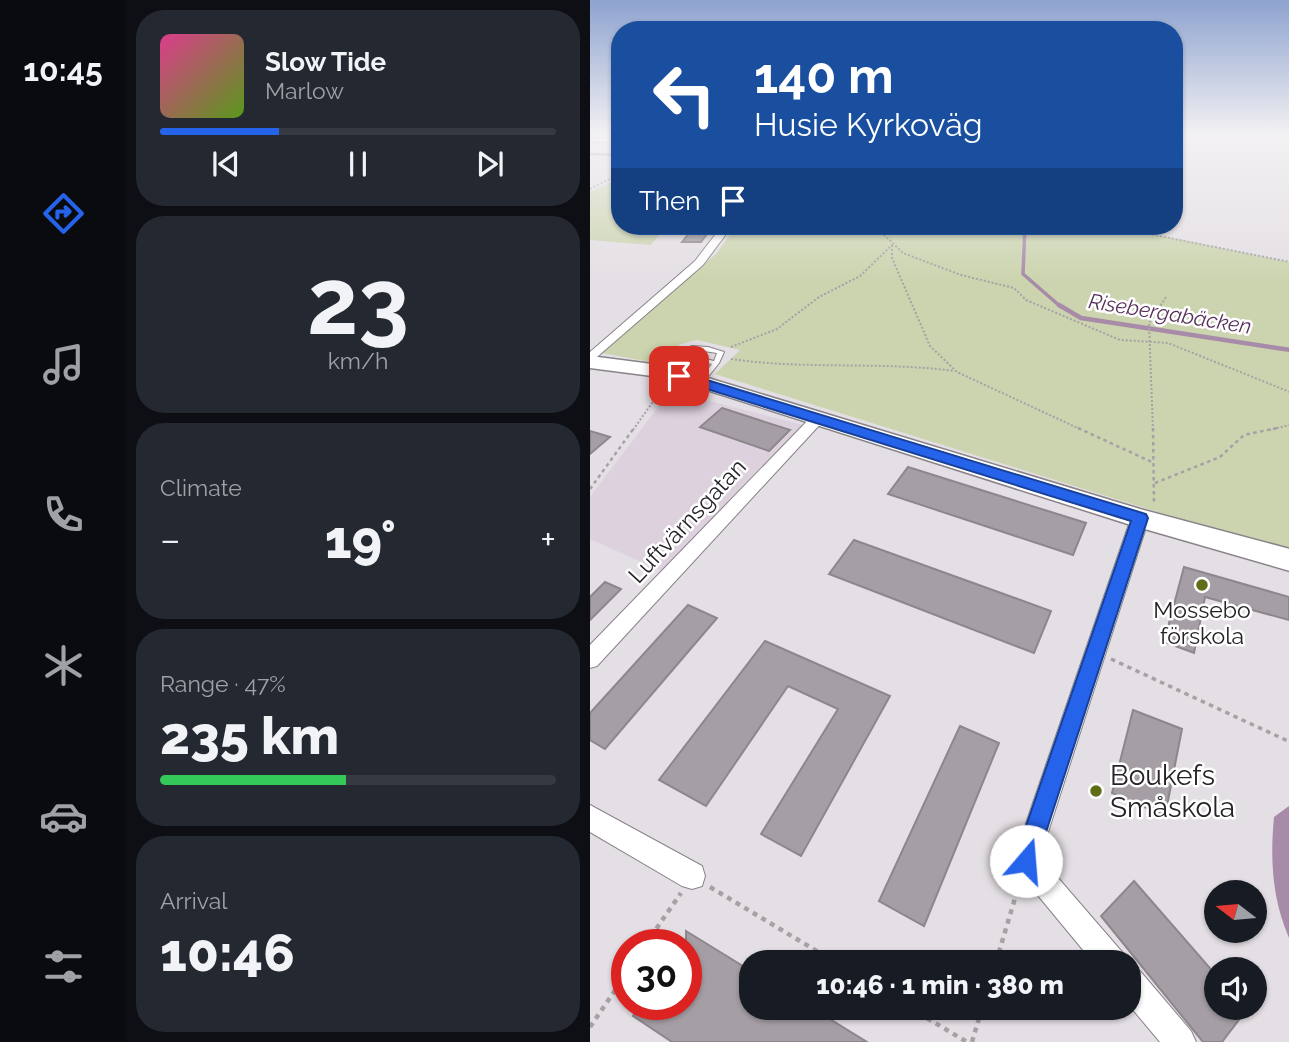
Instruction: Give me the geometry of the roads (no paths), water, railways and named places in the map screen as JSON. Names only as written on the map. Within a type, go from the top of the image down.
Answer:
[{"type":"street","points":[[590,360],[699,263],[719,235]]},
{"type":"street","points":[[590,360],[701,382],[1147,520],[1289,560]]},
{"type":"street","name":"Luftvärnsgatan","points":[[590,659],[819,417]]},
{"type":"street","points":[[1102,950],[1026,861],[1095,652],[1147,520]]},
{"type":"street","points":[[590,818],[692,876]]},
{"type":"street","points":[[1141,996],[1180,1042]]},
{"type":"lane","points":[[660,375],[675,354],[690,346],[719,357]]},
{"type":"lane","points":[[675,354],[719,357]]},
{"type":"lane","points":[[701,382],[719,357]]},
{"type":"waterway","name":"Risebergabäcken","points":[[1025,235],[1023,274],[1061,307]]},
{"type":"waterway","name":"Risebergabäcken","points":[[1059,305],[1081,318],[1290,350]]},
{"type":"place","name":"Mossebo förskola","points":[[1202,585]]},
{"type":"place","name":"Boukefs Småskola","points":[[1096,791]]}]
